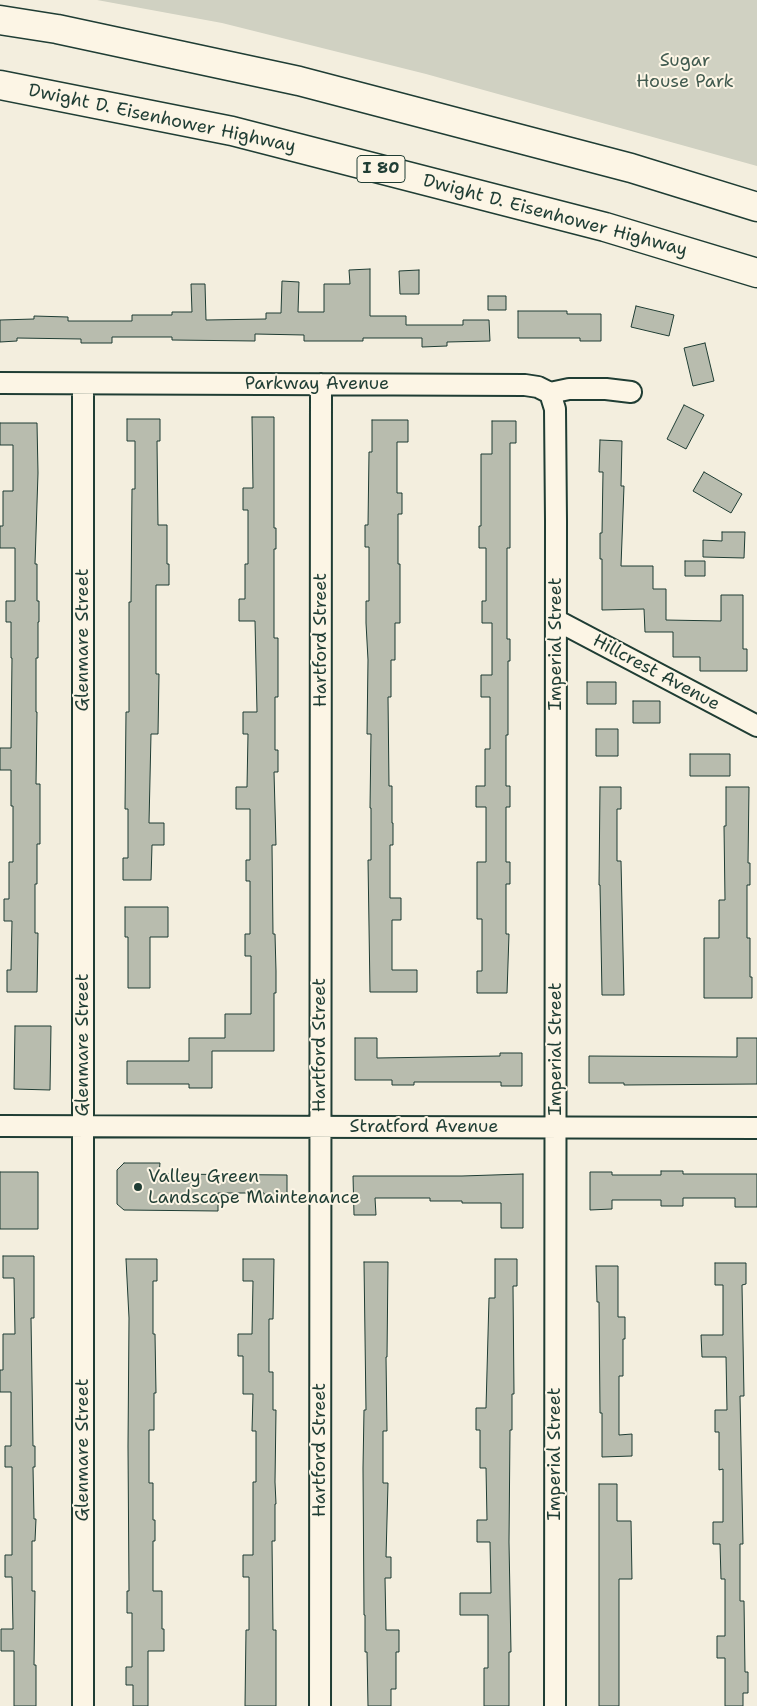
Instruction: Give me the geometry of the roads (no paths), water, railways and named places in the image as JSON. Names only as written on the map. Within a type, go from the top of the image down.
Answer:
[{"type":"highway","points":[[0,20],[57,29],[300,81],[631,168],[757,207]]},
{"type":"highway","name":"Dwight D. Eisenhower Highway","points":[[0,85],[232,131],[605,227],[757,273]]},
{"type":"street","name":"Parkway Avenue","points":[[0,383],[532,385],[550,393],[569,389],[606,389],[631,392]]},
{"type":"street","name":"Glenmare Street","points":[[83,384],[84,1706]]},
{"type":"street","name":"Hartford Street","points":[[320,1706],[321,384]]},
{"type":"street","name":"Imperial Street","points":[[550,393],[555,409],[556,620],[555,1706]]},
{"type":"street","name":"Hillcrest Avenue","points":[[556,620],[757,726]]},
{"type":"street","name":"Stratford Avenue","points":[[0,1126],[757,1128]]},
{"type":"place","name":"Valley Green Landscape Maintenance","points":[[138,1187]]},
{"type":"park label","name":"Sugar House Park","points":[[685,71]]}]
